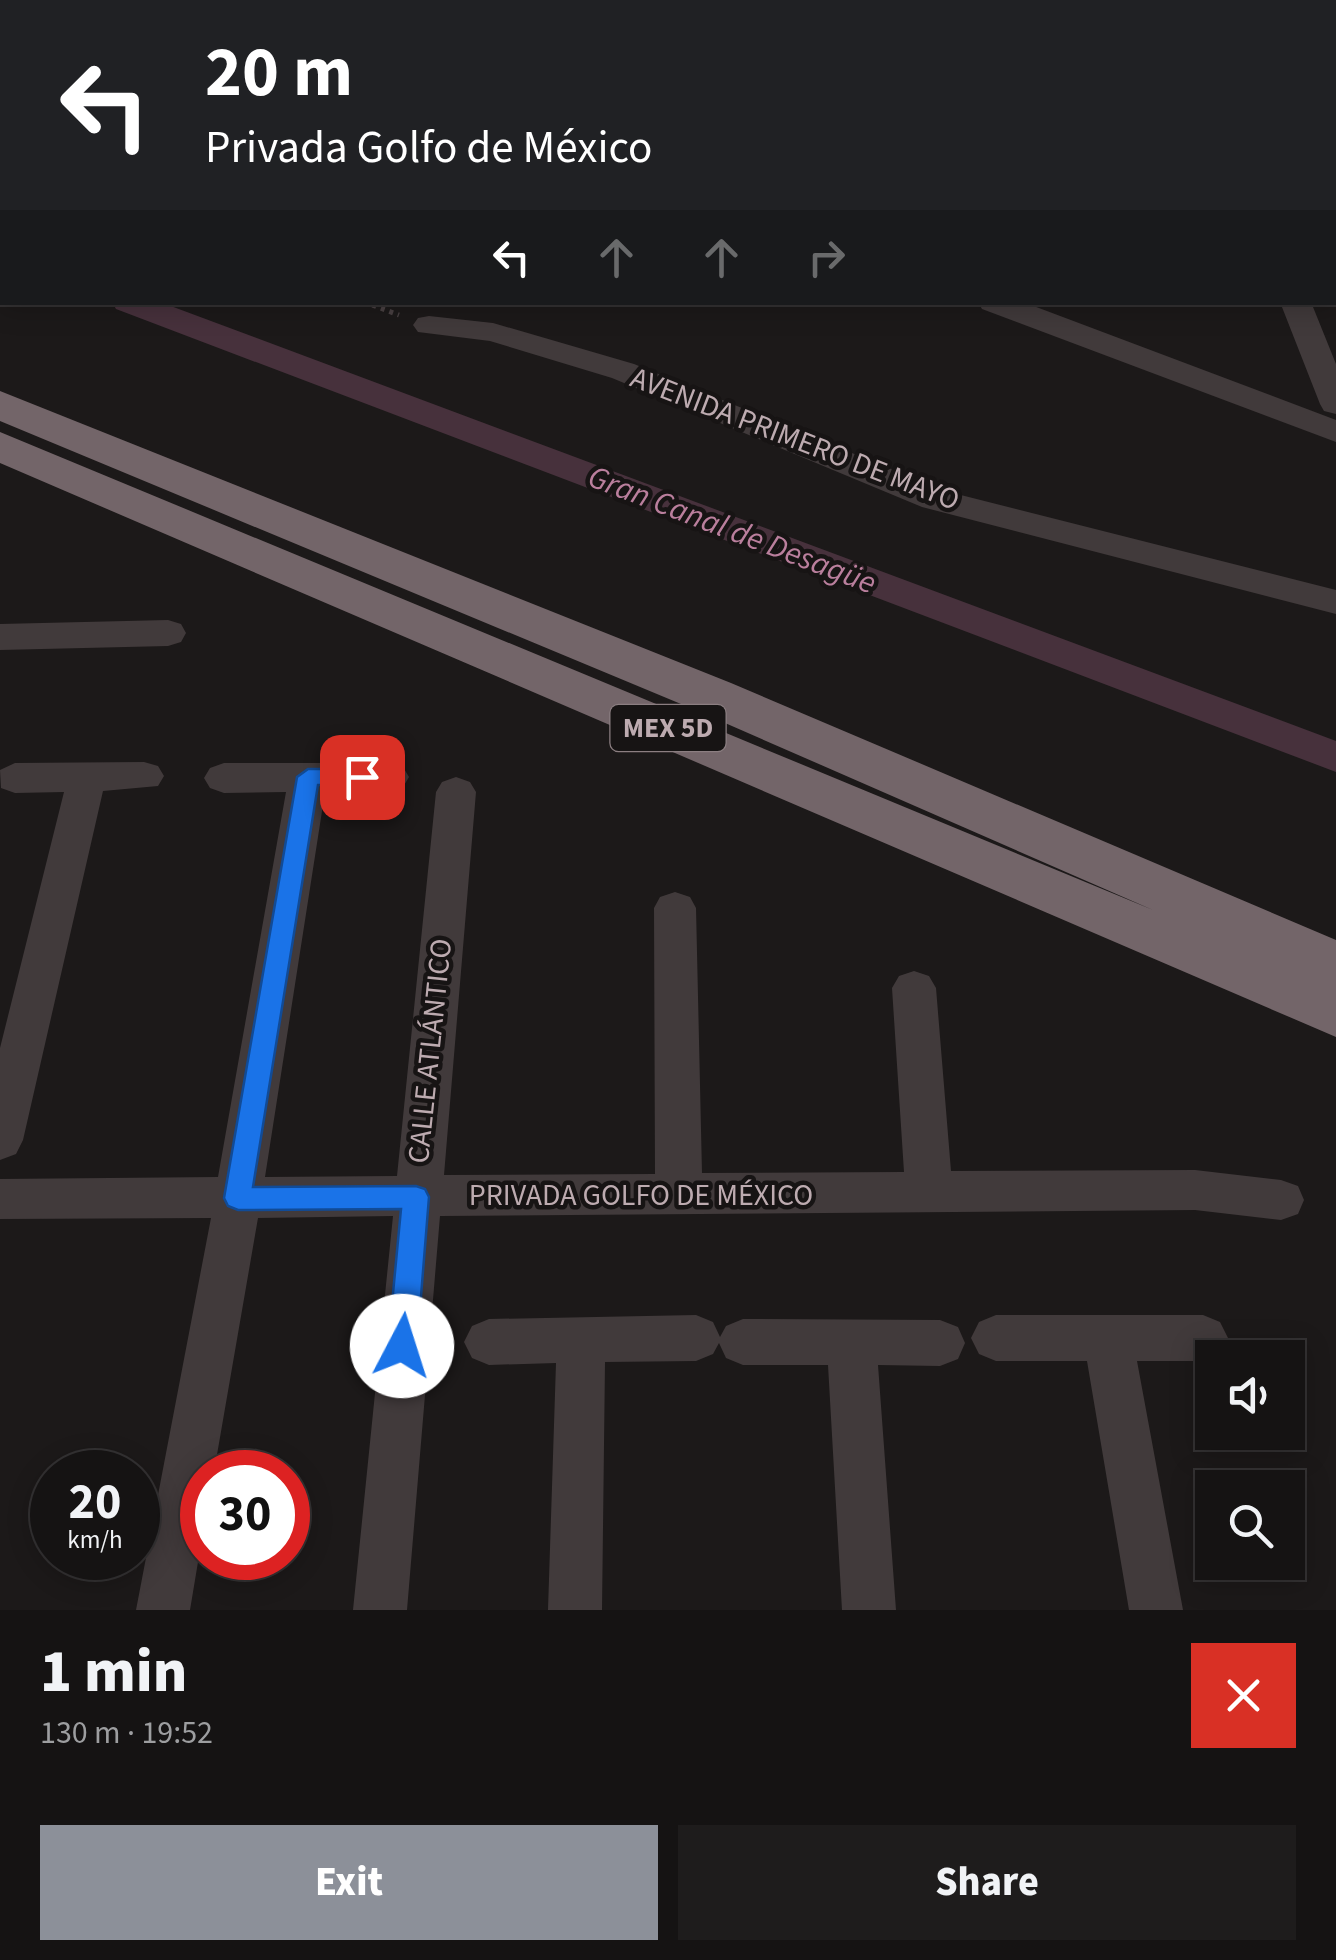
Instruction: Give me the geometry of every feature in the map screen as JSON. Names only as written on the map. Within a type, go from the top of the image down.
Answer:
[{"type":"highway","name":"MEX 5D","points":[[0,405],[712,696],[1336,964]]},
{"type":"highway","name":"MEX 5D","points":[[0,446],[1336,1013]]},
{"type":"street","points":[[1008,305],[1033,310],[1336,432]]},
{"type":"street","points":[[1336,308],[1297,306],[1336,404]]},
{"type":"street","name":"AVENIDA PRIMERO DE MAYO","points":[[429,324],[493,332],[623,371],[934,498],[1336,602]]},
{"type":"street","points":[[0,637],[168,633]]},
{"type":"street","points":[[15,778],[144,776]]},
{"type":"street","points":[[224,778],[389,776]]},
{"type":"street","points":[[0,1140],[87,777]]},
{"type":"street","points":[[162,1610],[238,1198],[308,777]]},
{"type":"street","name":"CALLE ATLÁNTICO","points":[[380,1610],[456,792]]},
{"type":"street","points":[[675,908],[679,1195]]},
{"type":"street","points":[[914,988],[929,1193]]},
{"type":"street","name":"PRIVADA GOLFO DE MÉXICO","points":[[0,1198],[1195,1190],[1281,1200]]},
{"type":"street","points":[[996,1338],[1204,1338]]},
{"type":"street","points":[[1108,1338],[1156,1610]]},
{"type":"street","points":[[575,1610],[581,1340]]},
{"type":"street","points":[[489,1342],[940,1342]]},
{"type":"street","points":[[851,1342],[870,1610]]},
{"type":"waterway","name":"Gran Canal de Desagüe","points":[[136,305],[1336,757]]},
{"type":"route","points":[[362,777],[308,777],[238,1198],[416,1197],[402,1346]]}]
